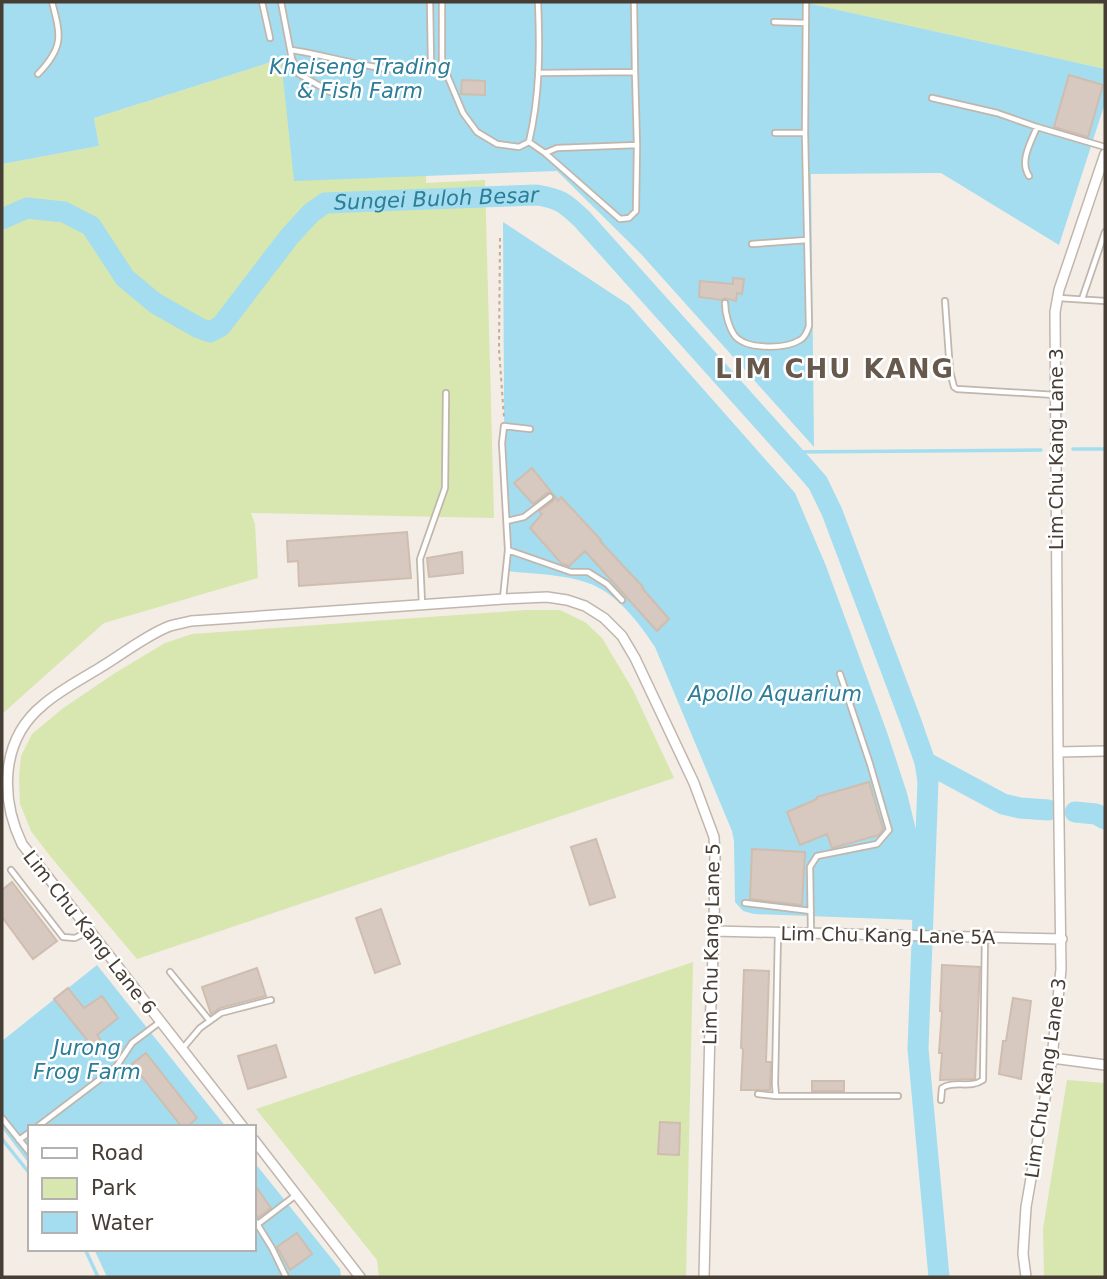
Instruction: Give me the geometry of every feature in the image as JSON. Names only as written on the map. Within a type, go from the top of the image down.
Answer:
[{"type":"street","name":"Lim Chu Kang Lane 3","points":[[1026,1277],[1023,1254],[1026,1208],[1052,1058],[1062,939],[1055,312],[1105,154]]},
{"type":"street","name":"Lim Chu Kang Lane 5","points":[[169,626],[191,621],[547,597],[585,606],[604,618],[622,636],[694,783],[714,837],[714,931],[704,1277]]},
{"type":"street","name":"Lim Chu Kang Lane 6","points":[[169,626],[43,704],[26,721],[8,755],[3,793],[13,830],[22,844],[241,1125]]},
{"type":"street","points":[[1058,751],[1105,751]]},
{"type":"street","name":"Lim Chu Kang Lane 5A","points":[[714,931],[1062,939]]},
{"type":"street","points":[[1052,1058],[1105,1065]]},
{"type":"street","points":[[256,1143],[360,1277]]},
{"type":"lane","points":[[38,75],[58,49],[59,29],[52,2]]},
{"type":"lane","points":[[262,2],[270,38]]},
{"type":"lane","points":[[281,2],[292,59],[299,74],[330,92]]},
{"type":"lane","points":[[290,50],[413,71],[427,69],[431,63],[430,2]]},
{"type":"lane","points":[[442,2],[442,63],[463,113],[477,132],[497,144],[519,147],[529,142]]},
{"type":"lane","points":[[529,142],[535,115],[540,54],[538,2]]},
{"type":"lane","points":[[529,142],[620,219],[629,218],[636,211],[634,2]]},
{"type":"lane","points":[[726,303],[725,310],[732,331],[742,341],[753,345],[780,346],[800,340],[806,335],[809,326],[805,133],[806,2]]},
{"type":"lane","points":[[774,22],[806,23]]},
{"type":"lane","points":[[538,73],[635,72]]},
{"type":"lane","points":[[932,98],[997,113],[1105,147]]},
{"type":"lane","points":[[1029,176],[1024,161],[1037,127]]},
{"type":"lane","points":[[775,133],[805,133]]},
{"type":"lane","points":[[545,153],[557,148],[637,145]]},
{"type":"lane","points":[[1082,299],[1105,233]]},
{"type":"lane","points":[[752,244],[807,240]]},
{"type":"lane","points":[[1058,298],[1105,301]]},
{"type":"lane","points":[[945,301],[950,371],[954,387],[1056,395]]},
{"type":"lane","points":[[422,605],[420,559],[445,488],[446,393]]},
{"type":"lane","points":[[503,599],[508,550],[502,443],[504,426],[530,429]]},
{"type":"lane","points":[[506,521],[524,517],[550,497]]},
{"type":"lane","points":[[508,550],[570,572],[588,572],[607,584],[622,600]]},
{"type":"lane","points":[[811,933],[810,867],[817,856],[877,844],[889,830],[839,674]]},
{"type":"lane","points":[[11,870],[63,937],[75,939],[89,931]]},
{"type":"lane","points":[[746,903],[811,911]]},
{"type":"lane","points":[[776,1096],[778,932]]},
{"type":"lane","points":[[941,1100],[942,1088],[946,1085],[977,1085],[983,1080],[985,937]]},
{"type":"lane","points":[[170,972],[210,1021]]},
{"type":"lane","points":[[182,1049],[200,1028],[221,1013],[271,1000]]},
{"type":"lane","points":[[40,1125],[116,1067],[132,1043],[160,1021]]},
{"type":"lane","points":[[758,1094],[898,1096]]},
{"type":"lane","points":[[2,1118],[28,1151]]},
{"type":"lane","points":[[19,1140],[28,1133]]},
{"type":"lane","points":[[258,1224],[296,1195]]},
{"type":"lane","points":[[256,1222],[286,1277]]},
{"type":"path","points":[[500,238],[499,349],[504,426]]},
{"type":"green space","points":[[1105,2],[1105,69],[810,4]]},
{"type":"green space","points":[[281,59],[428,88],[426,183],[485,180],[494,518],[251,513],[255,524],[258,578],[104,623],[2,714],[2,164],[99,146],[94,118]]},
{"type":"green space","points":[[526,610],[560,610],[585,622],[602,638],[633,690],[674,778],[137,959],[31,831],[20,804],[19,778],[21,756],[32,734],[62,709],[165,643],[192,634]]},
{"type":"green space","points":[[693,962],[686,1277],[379,1277],[377,1260],[256,1109]]},
{"type":"green space","points":[[1067,1080],[1105,1083],[1105,1277],[1044,1277],[1043,1229]]},
{"type":"water","name":"Kheiseng Trading & Fish Farm","points":[[2,2],[810,2],[1105,69],[1105,103],[1059,245],[941,173],[811,174],[814,447],[641,254],[557,171],[294,181],[281,59],[94,118],[99,146],[2,164]]},
{"type":"water","name":"Apollo Aquarium","points":[[503,222],[629,305],[795,493],[826,566],[907,793],[919,842],[914,920],[754,914],[743,911],[735,902],[732,831],[649,638],[618,601],[599,588],[568,578],[505,571]]},
{"type":"water","name":"Jurong Frog Farm","points":[[97,965],[224,1125],[28,1125],[28,1162],[2,1128],[2,1041]]},
{"type":"water","points":[[256,1164],[340,1269],[341,1277],[107,1277],[95,1251],[256,1251]]},
{"type":"building","points":[[1069,75],[1103,85],[1088,137],[1054,127]]},
{"type":"building","points":[[462,80],[485,81],[485,95],[461,94]]},
{"type":"building","points":[[733,278],[744,279],[742,294],[737,293],[736,301],[699,297],[700,281],[733,284]]},
{"type":"building","points":[[532,468],[552,493],[547,493],[533,504],[514,483]]},
{"type":"building","points":[[555,496],[558,501],[561,497],[601,540],[669,619],[657,631],[585,551],[569,566],[561,563],[530,528],[542,514],[539,511],[553,501]]},
{"type":"building","points":[[407,532],[411,578],[299,586],[298,561],[288,562],[287,541]]},
{"type":"building","points":[[462,552],[463,573],[429,577],[427,558]]},
{"type":"building","points":[[869,782],[883,829],[879,835],[832,848],[827,834],[800,845],[787,812],[817,797]]},
{"type":"building","points":[[596,839],[615,897],[590,905],[571,847]]},
{"type":"building","points":[[752,849],[805,852],[802,905],[750,899]]},
{"type":"building","points":[[12,882],[57,941],[33,959],[2,917],[2,890]]},
{"type":"building","points":[[381,909],[400,964],[375,973],[356,918]]},
{"type":"building","points":[[942,965],[980,967],[975,1079],[940,1080]]},
{"type":"building","points":[[257,968],[266,996],[220,1008],[211,1014],[202,987]]},
{"type":"building","points":[[744,970],[769,971],[766,1062],[771,1062],[770,1090],[741,1090]]},
{"type":"building","points":[[68,988],[84,1008],[102,996],[118,1018],[97,1035],[105,1046],[97,1052],[54,999]]},
{"type":"building","points":[[1013,998],[1031,1001],[1021,1079],[999,1074]]},
{"type":"building","points":[[276,1045],[286,1077],[248,1089],[238,1056]]},
{"type":"building","points":[[146,1053],[197,1118],[189,1125],[180,1125],[132,1064]]},
{"type":"building","points":[[812,1081],[844,1081],[844,1091],[812,1091]]},
{"type":"building","points":[[660,1122],[680,1123],[679,1155],[658,1154]]},
{"type":"building","points":[[256,1187],[271,1208],[259,1217],[256,1215]]},
{"type":"building","points":[[297,1233],[312,1254],[290,1270],[277,1247]]},
{"type":"waterway","name":"Sungei Buloh Besar","points":[[2,219],[27,208],[64,212],[91,226],[125,278],[155,303],[210,332],[221,326],[289,237],[311,213],[325,203],[537,195],[552,198],[567,205],[582,219],[805,468],[818,483],[832,512],[925,762],[928,781],[918,1049],[939,1277]]},
{"type":"waterway","points":[[1073,449],[1105,449]]},
{"type":"waterway","points":[[791,452],[1041,450]]},
{"type":"waterway","name":"Sungei Buloh Besar","points":[[925,762],[1003,804],[1048,810]]},
{"type":"waterway","name":"Sungei Buloh Besar","points":[[1075,812],[1096,814],[1105,819]]},
{"type":"waterway","points":[[2,1139],[28,1172]]},
{"type":"waterway","points":[[86,1251],[98,1277]]},
{"type":"district","name":"LIM CHU KANG","points":[[835,369]]}]
